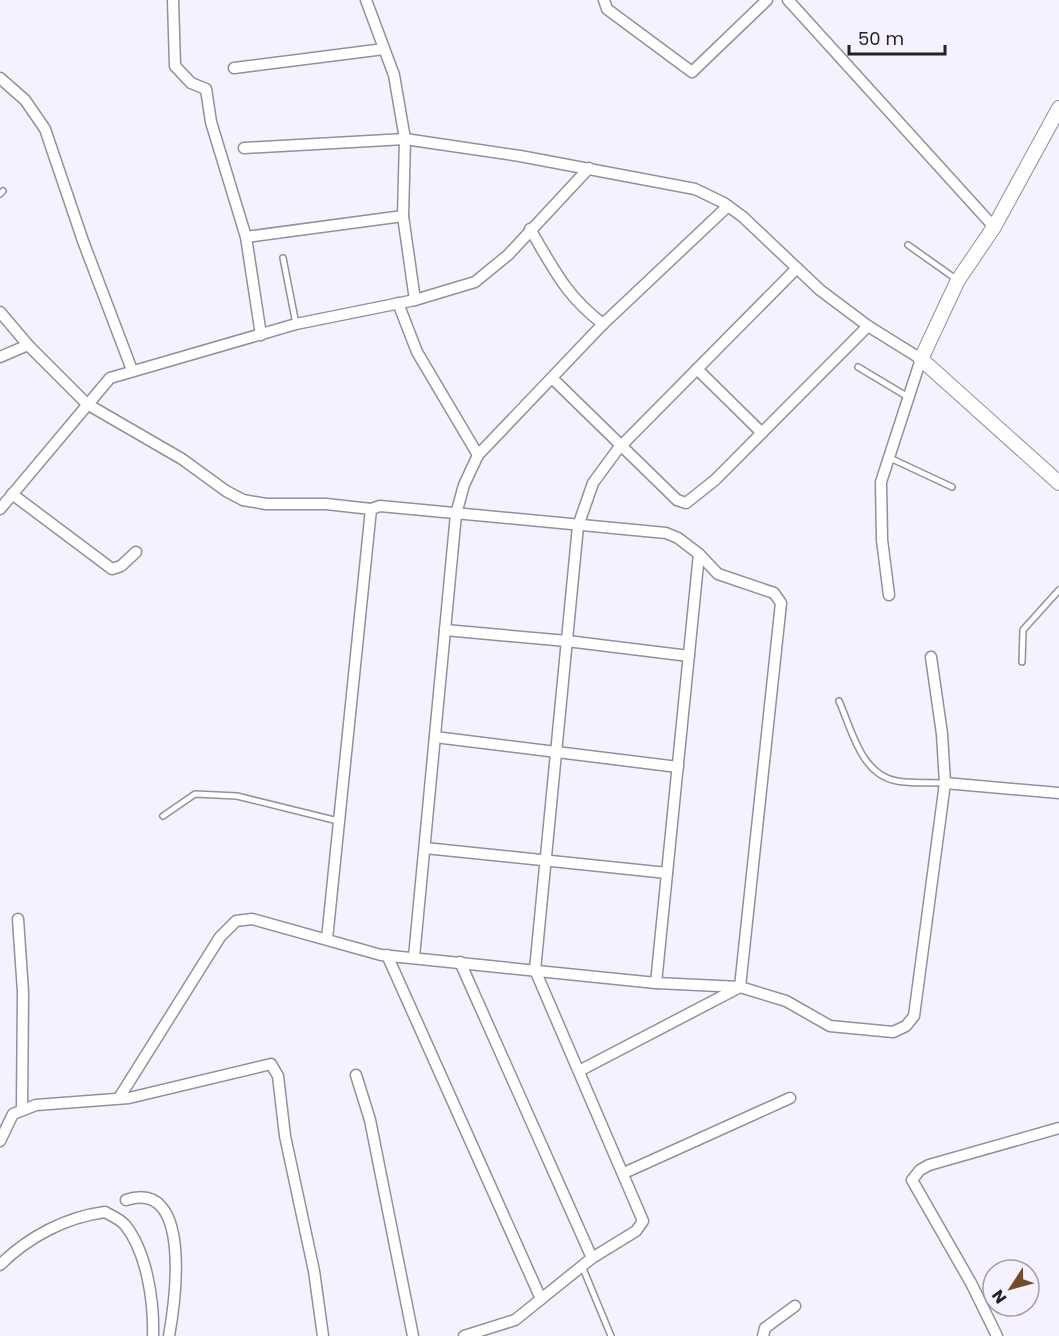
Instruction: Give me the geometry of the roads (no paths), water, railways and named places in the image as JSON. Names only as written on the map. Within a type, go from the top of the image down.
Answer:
[{"type":"street","points":[[172,0],[175,66],[191,83],[206,89],[211,122],[246,237],[261,335]]},
{"type":"street","points":[[366,0],[394,75],[405,139],[403,216],[415,300]]},
{"type":"street","points":[[604,0],[607,9],[692,72],[767,0]]},
{"type":"street","points":[[788,0],[994,227]]},
{"type":"street","points":[[234,68],[384,49]]},
{"type":"street","points":[[0,78],[25,100],[45,129],[132,370]]},
{"type":"street","points":[[889,596],[882,540],[881,482],[921,359],[958,280],[994,227],[1059,108]]},
{"type":"street","points":[[244,148],[405,139],[589,168],[695,189],[728,206],[820,290],[868,326],[921,359],[1059,483]]},
{"type":"street","points":[[0,509],[110,378],[296,324],[415,300],[475,282],[508,255],[589,168]]},
{"type":"street","points":[[414,957],[456,514],[464,485],[478,455],[603,324],[728,206]]},
{"type":"street","points":[[246,237],[403,216]]},
{"type":"street","points":[[530,229],[566,290],[579,306],[603,324]]},
{"type":"street","points":[[464,1336],[515,1320],[592,1258],[641,1226],[643,1215],[535,970],[578,525],[593,483],[621,447],[796,268]]},
{"type":"street","points":[[398,303],[417,352],[478,455]]},
{"type":"street","points":[[0,312],[28,345],[87,404],[182,459],[243,500],[266,504],[327,504],[370,509],[376,506],[666,533],[678,538],[699,554],[718,574],[774,593],[782,603],[741,987]]},
{"type":"street","points":[[552,378],[677,500],[686,503],[715,480],[868,326]]},
{"type":"street","points":[[0,357],[28,345]]},
{"type":"street","points":[[697,369],[762,432]]},
{"type":"street","points":[[12,494],[112,569],[121,566],[136,552]]},
{"type":"street","points":[[327,939],[370,509]]},
{"type":"street","points":[[657,984],[699,554]]},
{"type":"street","points":[[445,630],[567,641],[689,656]]},
{"type":"street","points":[[119,1098],[230,926],[236,921],[252,919],[387,955],[657,984],[741,987],[786,1001],[830,1026],[892,1032],[906,1026],[914,1016],[945,783],[942,734],[931,657]]},
{"type":"street","points":[[435,737],[678,767]]},
{"type":"street","points":[[945,783],[1059,793]]},
{"type":"street","points":[[425,848],[668,873]]},
{"type":"street","points":[[18,919],[23,992],[22,1109]]},
{"type":"street","points":[[387,955],[541,1299]]},
{"type":"street","points":[[460,962],[592,1258]]},
{"type":"street","points":[[579,1071],[741,987]]},
{"type":"street","points":[[0,1141],[13,1114],[36,1105],[119,1098],[219,1077],[263,1063],[271,1064],[276,1068],[285,1136],[314,1271],[323,1336]]},
{"type":"street","points":[[356,1075],[370,1120],[413,1336]]},
{"type":"street","points":[[624,1173],[790,1098]]},
{"type":"street","points":[[997,1336],[971,1283],[912,1180],[920,1170],[929,1165],[1059,1128]]},
{"type":"street","points":[[126,1200],[146,1196],[158,1203],[170,1223],[177,1271],[169,1336]]},
{"type":"street","points":[[0,1265],[18,1247],[36,1237],[65,1223],[105,1212],[123,1223],[142,1260],[154,1320],[153,1336]]},
{"type":"street","points":[[763,1336],[765,1328],[795,1306]]},
{"type":"lane","points":[[908,245],[958,280]]},
{"type":"lane","points":[[283,258],[296,324]]},
{"type":"lane","points":[[858,367],[908,397]]},
{"type":"lane","points":[[888,458],[952,487]]},
{"type":"lane","points":[[1022,662],[1023,630],[1059,590]]},
{"type":"lane","points":[[839,701],[866,762],[879,774],[896,781],[945,783]]},
{"type":"lane","points":[[163,816],[195,794],[237,796],[339,821]]},
{"type":"lane","points":[[582,1266],[611,1336]]}]
